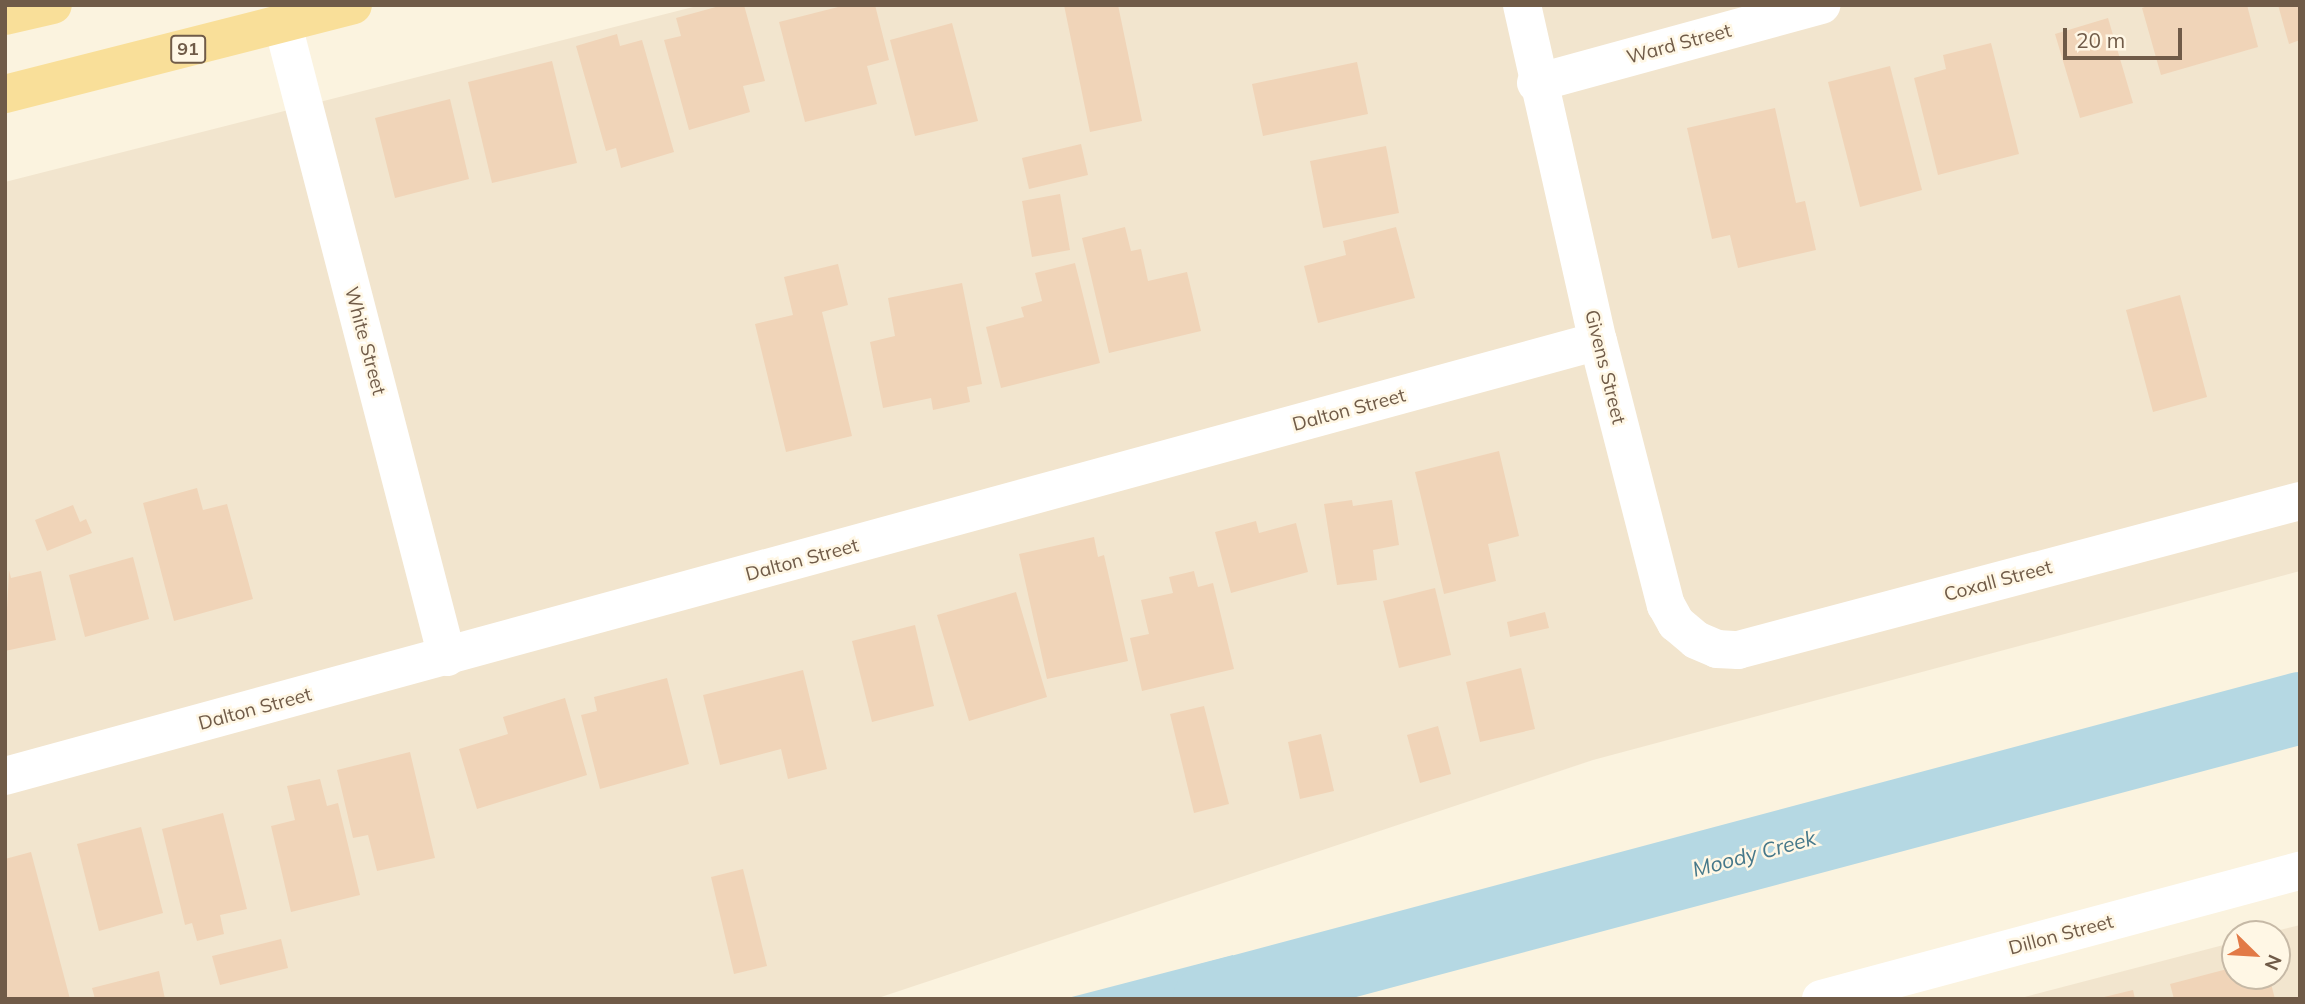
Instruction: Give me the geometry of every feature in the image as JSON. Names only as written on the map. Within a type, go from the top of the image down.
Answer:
[{"type":"main road","points":[[5,16],[53,5]]},
{"type":"main road","name":"91","points":[[5,94],[353,5]]},
{"type":"street","name":"Givens Street","points":[[1504,5],[1536,83]]},
{"type":"street","name":"Givens Street","points":[[1522,5],[1536,83],[1598,341],[1666,605],[1676,623],[1696,640]]},
{"type":"street","name":"Ward Street","points":[[1536,83],[1822,5]]},
{"type":"street","name":"White Street","points":[[283,25],[447,657]]},
{"type":"street","name":"Dalton Street","points":[[5,776],[1598,341]]},
{"type":"street","name":"Coxall Street","points":[[1696,640],[1717,649],[1738,650],[2300,501]]},
{"type":"street","name":"Dillon Street","points":[[1821,999],[2300,871]]},
{"type":"shaded area","points":[[701,5],[2300,5],[2300,571],[1593,760],[875,999],[5,999],[5,182]]},
{"type":"shaded area","points":[[2300,925],[2300,999],[2017,999],[2221,946],[2221,990],[2291,990],[2291,927]]},
{"type":"water","points":[[1233,955],[1242,999],[1064,999]]},
{"type":"building","points":[[723,5],[744,5],[765,81],[743,86],[750,112],[689,130],[664,40],[681,36],[676,18]]},
{"type":"building","points":[[846,5],[875,5],[889,60],[867,66],[877,104],[805,122],[779,22]]},
{"type":"building","points":[[1064,5],[1118,5],[1142,121],[1090,132]]},
{"type":"building","points":[[2150,5],[2247,5],[2258,47],[2161,75],[2142,8]]},
{"type":"building","points":[[2278,5],[2300,5],[2300,40],[2289,44]]},
{"type":"building","points":[[2108,18],[2133,103],[2080,118],[2055,34]]},
{"type":"building","points":[[952,23],[978,121],[915,136],[890,40]]},
{"type":"building","points":[[617,34],[620,46],[642,40],[674,152],[621,168],[616,148],[606,151],[576,46]]},
{"type":"building","points":[[1991,43],[2019,154],[1938,175],[1914,78],[1946,69],[1943,55]]},
{"type":"building","points":[[552,61],[577,163],[492,183],[468,82]]},
{"type":"building","points":[[1357,62],[1368,114],[1263,136],[1252,84]]},
{"type":"building","points":[[1890,66],[1922,190],[1860,207],[1828,82]]},
{"type":"building","points":[[450,99],[469,179],[395,198],[375,118]]},
{"type":"building","points":[[1775,108],[1796,203],[1805,201],[1816,250],[1738,268],[1730,235],[1712,239],[1687,128]]},
{"type":"building","points":[[1081,144],[1088,175],[1029,189],[1022,158]]},
{"type":"building","points":[[1386,146],[1399,213],[1323,228],[1310,161]]},
{"type":"building","points":[[1060,194],[1070,250],[1032,257],[1022,201]]},
{"type":"building","points":[[1125,227],[1131,251],[1141,249],[1148,281],[1187,272],[1201,331],[1109,353],[1082,238]]},
{"type":"building","points":[[1396,227],[1415,298],[1318,323],[1304,266],[1346,255],[1343,241]]},
{"type":"building","points":[[1075,263],[1100,363],[1001,388],[986,327],[1024,317],[1021,307],[1042,301],[1035,273]]},
{"type":"building","points":[[838,264],[848,305],[822,312],[852,436],[786,452],[755,324],[793,315],[784,277]]},
{"type":"building","points":[[962,283],[982,384],[967,387],[970,402],[933,410],[931,398],[883,408],[870,342],[895,336],[888,298]]},
{"type":"building","points":[[2180,295],[2207,397],[2153,412],[2126,310]]},
{"type":"building","points":[[1499,451],[1519,536],[1488,544],[1496,581],[1444,594],[1415,472]]},
{"type":"building","points":[[197,488],[203,510],[227,504],[253,599],[174,621],[143,503]]},
{"type":"building","points":[[1352,500],[1353,506],[1392,500],[1399,545],[1373,550],[1377,580],[1337,585],[1324,504]]},
{"type":"building","points":[[73,505],[80,522],[86,519],[92,533],[47,551],[35,520]]},
{"type":"building","points":[[1256,521],[1259,533],[1296,523],[1308,572],[1231,593],[1215,532]]},
{"type":"building","points":[[1094,537],[1098,557],[1104,555],[1128,661],[1047,679],[1019,554]]},
{"type":"building","points":[[133,557],[149,619],[85,637],[69,575]]},
{"type":"building","points":[[9,570],[11,578],[41,571],[56,640],[5,651]]},
{"type":"building","points":[[1194,571],[1198,587],[1213,583],[1234,669],[1142,691],[1130,638],[1149,634],[1141,600],[1173,593],[1169,577]]},
{"type":"building","points":[[1435,588],[1451,655],[1399,668],[1383,601]]},
{"type":"building","points":[[1016,592],[1047,697],[969,721],[937,615]]},
{"type":"building","points":[[1545,612],[1549,628],[1510,637],[1507,622]]},
{"type":"building","points":[[915,625],[934,706],[872,722],[852,641]]},
{"type":"building","points":[[1521,668],[1535,729],[1480,742],[1466,682]]},
{"type":"building","points":[[803,670],[827,769],[788,779],[781,749],[720,765],[703,695]]},
{"type":"building","points":[[667,678],[689,764],[600,789],[581,715],[597,711],[594,697]]},
{"type":"building","points":[[565,698],[587,775],[477,809],[459,749],[508,734],[503,717]]},
{"type":"building","points":[[1204,706],[1229,804],[1194,813],[1170,714]]},
{"type":"building","points":[[1438,726],[1451,774],[1420,783],[1407,735]]},
{"type":"building","points":[[1321,734],[1334,791],[1300,799],[1288,742]]},
{"type":"building","points":[[410,752],[435,858],[377,871],[368,835],[353,838],[337,770]]},
{"type":"building","points":[[320,779],[327,806],[338,803],[360,895],[291,912],[271,826],[295,820],[287,786]]},
{"type":"building","points":[[223,813],[247,909],[220,915],[224,934],[197,941],[192,923],[185,925],[162,829]]},
{"type":"building","points":[[141,827],[163,913],[99,931],[77,844]]},
{"type":"building","points":[[31,852],[70,999],[5,999],[5,859]]},
{"type":"building","points":[[743,869],[767,966],[734,974],[711,877]]},
{"type":"building","points":[[281,939],[288,968],[220,985],[212,956]]},
{"type":"building","points":[[159,971],[165,999],[95,999],[92,988]]},
{"type":"building","points":[[2221,971],[2221,990],[2273,990],[2275,999],[2174,999],[2170,984]]},
{"type":"building","points":[[2133,990],[2135,999],[2100,999],[2100,998]]},
{"type":"waterway","name":"Moody Creek","points":[[1209,999],[2300,708]]}]
